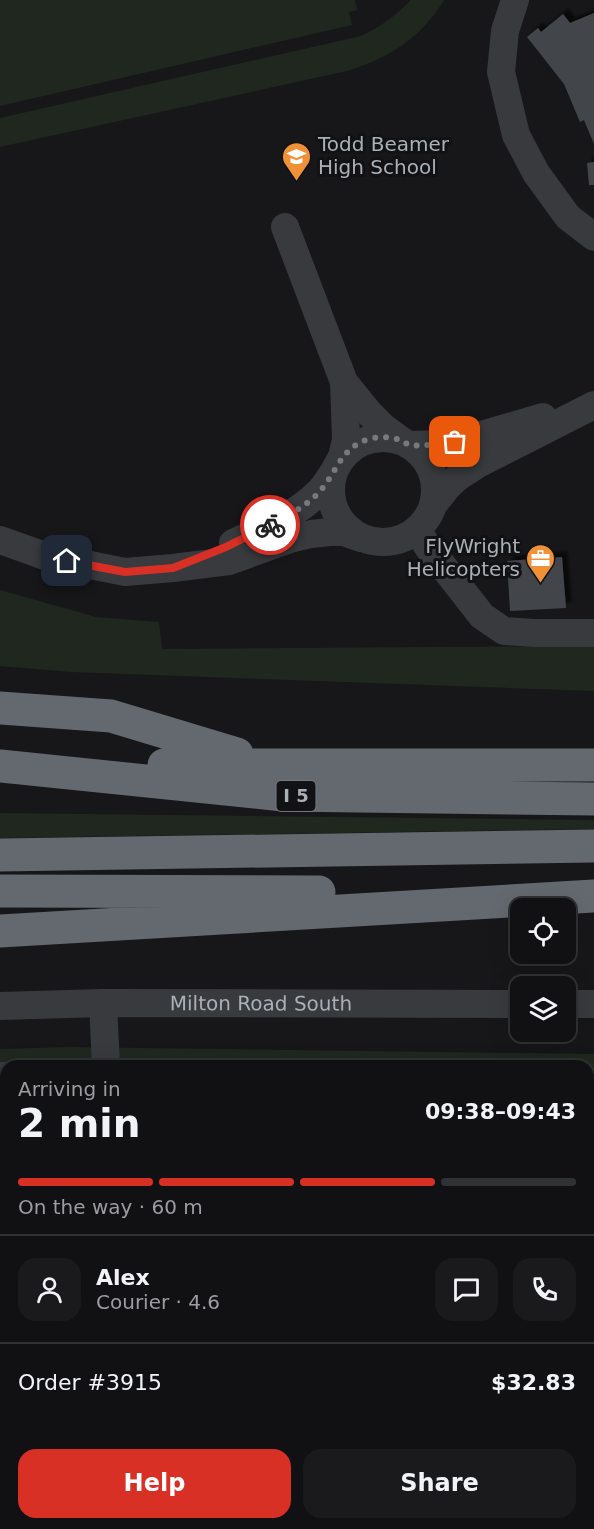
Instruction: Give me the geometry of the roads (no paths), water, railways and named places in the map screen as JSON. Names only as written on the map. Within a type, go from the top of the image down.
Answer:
[{"type":"highway","points":[[0,708],[111,716],[270,764]]},
{"type":"highway","name":"I 5","points":[[0,766],[594,765]]},
{"type":"highway","name":"I 5","points":[[0,766],[284,795],[594,800]]},
{"type":"highway","points":[[0,855],[594,846]]},
{"type":"highway","points":[[0,891],[594,894]]},
{"type":"highway","points":[[0,931],[594,894]]},
{"type":"street","points":[[515,0],[505,31],[501,72],[516,135],[536,173],[568,217],[594,237]]},
{"type":"street","points":[[285,227],[344,382],[346,440],[331,492],[335,511],[346,527],[361,538]]},
{"type":"street","points":[[0,540],[45,556],[125,572],[229,561],[290,539],[311,534],[345,532],[376,542],[390,542],[405,538],[427,519],[436,490],[433,474],[426,460],[416,449],[383,427],[344,382]]},
{"type":"street","points":[[173,568],[226,547],[279,520],[313,498],[354,446],[369,439],[386,437],[406,443],[442,444],[594,404]]},
{"type":"street","points":[[433,505],[448,486],[478,464],[594,404]]},
{"type":"street","points":[[417,530],[482,616],[504,632],[594,633]]},
{"type":"street","points":[[103,1003],[106,1060]]},
{"type":"street","name":"Milton Road South","points":[[0,1006],[103,1003],[510,1004]]},
{"type":"street","points":[[576,1004],[594,1004]]},
{"type":"place","name":"Todd Beamer High School","points":[[297,182]]},
{"type":"place","name":"FlyWright Helicopters","points":[[541,584]]}]
